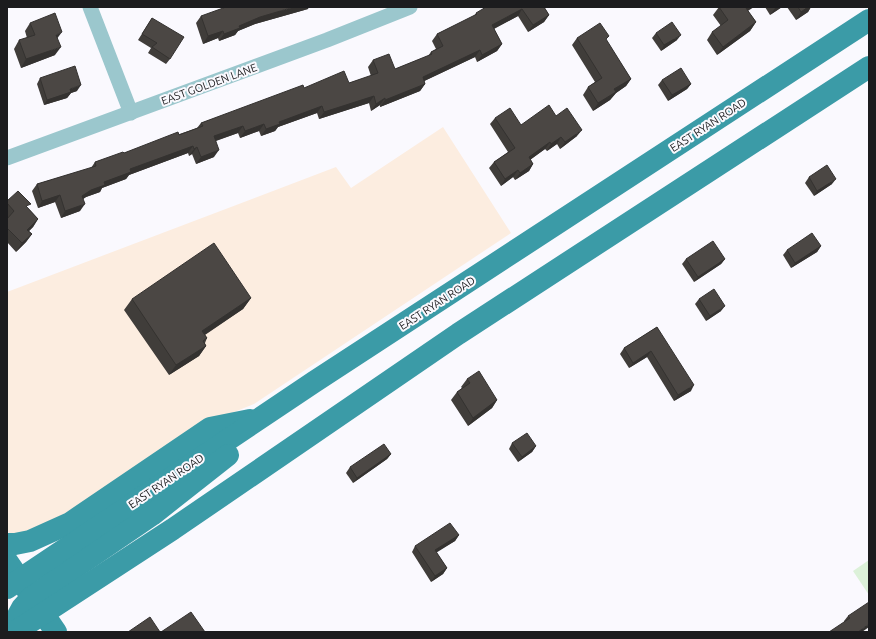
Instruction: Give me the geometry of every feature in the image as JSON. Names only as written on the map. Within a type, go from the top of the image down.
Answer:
[{"type":"main road","name":"EAST RYAN ROAD","points":[[13,583],[260,418],[869,20]]},
{"type":"main road","points":[[20,617],[173,529],[458,334],[869,67]]},
{"type":"main road","points":[[20,617],[240,446],[279,406]]},
{"type":"main road","points":[[7,544],[15,544],[30,540],[70,522],[210,428],[260,418]]},
{"type":"main road","points":[[7,561],[20,617]]},
{"type":"main road","points":[[20,617],[56,632]]},
{"type":"street","points":[[90,7],[131,113]]},
{"type":"street","name":"EAST GOLDEN LANE","points":[[7,158],[327,40],[410,7]]},
{"type":"shaded area","points":[[443,127],[511,233],[254,404],[207,423],[70,517],[13,536],[7,531],[7,292],[336,167],[351,188]]},
{"type":"green space","points":[[869,560],[869,595],[853,571]]},
{"type":"building","points":[[226,7],[294,7],[260,17],[239,26],[240,28],[224,34],[223,31],[208,36],[201,16]]},
{"type":"building","points":[[486,7],[544,7],[549,15],[533,25],[522,9],[492,25],[502,44],[482,55],[480,50],[423,77],[425,84],[385,100],[385,98],[376,104],[374,96],[324,112],[322,106],[279,122],[280,124],[266,129],[264,124],[245,131],[243,126],[214,136],[219,150],[201,157],[197,147],[194,149],[193,146],[130,169],[131,172],[104,182],[105,185],[91,190],[82,196],[85,204],[65,211],[60,195],[42,201],[37,184],[96,166],[95,162],[123,152],[124,153],[178,132],[179,135],[203,126],[201,123],[303,85],[304,88],[344,71],[349,83],[378,73],[373,60],[389,54],[395,69],[432,54],[431,52],[443,46],[437,34],[477,14],[476,13]]},
{"type":"building","points":[[719,7],[748,7],[746,8],[756,22],[723,47],[712,32],[728,20]]},
{"type":"building","points":[[798,7],[808,7],[801,12]]},
{"type":"building","points":[[55,13],[62,32],[56,35],[61,47],[26,59],[19,40],[35,35],[30,23]]},
{"type":"building","points":[[152,18],[184,37],[170,59],[152,47],[157,43],[142,34]]},
{"type":"building","points":[[672,22],[681,35],[664,45],[656,33]]},
{"type":"building","points":[[600,23],[609,36],[606,39],[631,79],[614,89],[616,92],[598,103],[588,87],[602,78],[577,38]]},
{"type":"building","points":[[75,66],[81,85],[70,89],[71,92],[47,100],[40,78]]},
{"type":"building","points":[[681,68],[691,84],[672,95],[662,80]]},
{"type":"building","points":[[549,105],[556,116],[567,108],[582,130],[565,142],[561,137],[551,144],[550,142],[529,157],[533,164],[520,173],[518,170],[505,179],[494,162],[515,148],[495,118],[510,108],[521,125]]},
{"type":"building","points":[[827,165],[836,179],[817,191],[809,177]]},
{"type":"building","points":[[18,191],[31,204],[26,206],[38,219],[27,230],[32,234],[22,243],[7,228],[7,219],[14,211],[7,201]]},
{"type":"building","points":[[812,233],[821,246],[795,263],[787,250]]},
{"type":"building","points":[[713,241],[725,259],[698,277],[686,259]]},
{"type":"building","points":[[214,243],[251,298],[202,331],[207,338],[203,341],[206,346],[176,365],[132,299]]},
{"type":"building","points":[[714,289],[725,306],[710,316],[699,299]]},
{"type":"building","points":[[657,327],[694,385],[678,395],[651,351],[633,363],[624,348]]},
{"type":"building","points":[[479,371],[497,400],[473,418],[457,392],[470,383],[467,379]]},
{"type":"building","points":[[527,433],[536,446],[522,457],[512,443]]},
{"type":"building","points":[[384,444],[391,454],[357,478],[350,467]]},
{"type":"building","points":[[450,523],[459,535],[435,550],[447,568],[435,576],[415,546]]},
{"type":"building","points":[[869,602],[869,624],[858,632],[829,632],[850,618],[848,616]]},
{"type":"building","points":[[191,612],[205,632],[161,632]]},
{"type":"building","points":[[150,617],[160,632],[128,632]]}]
